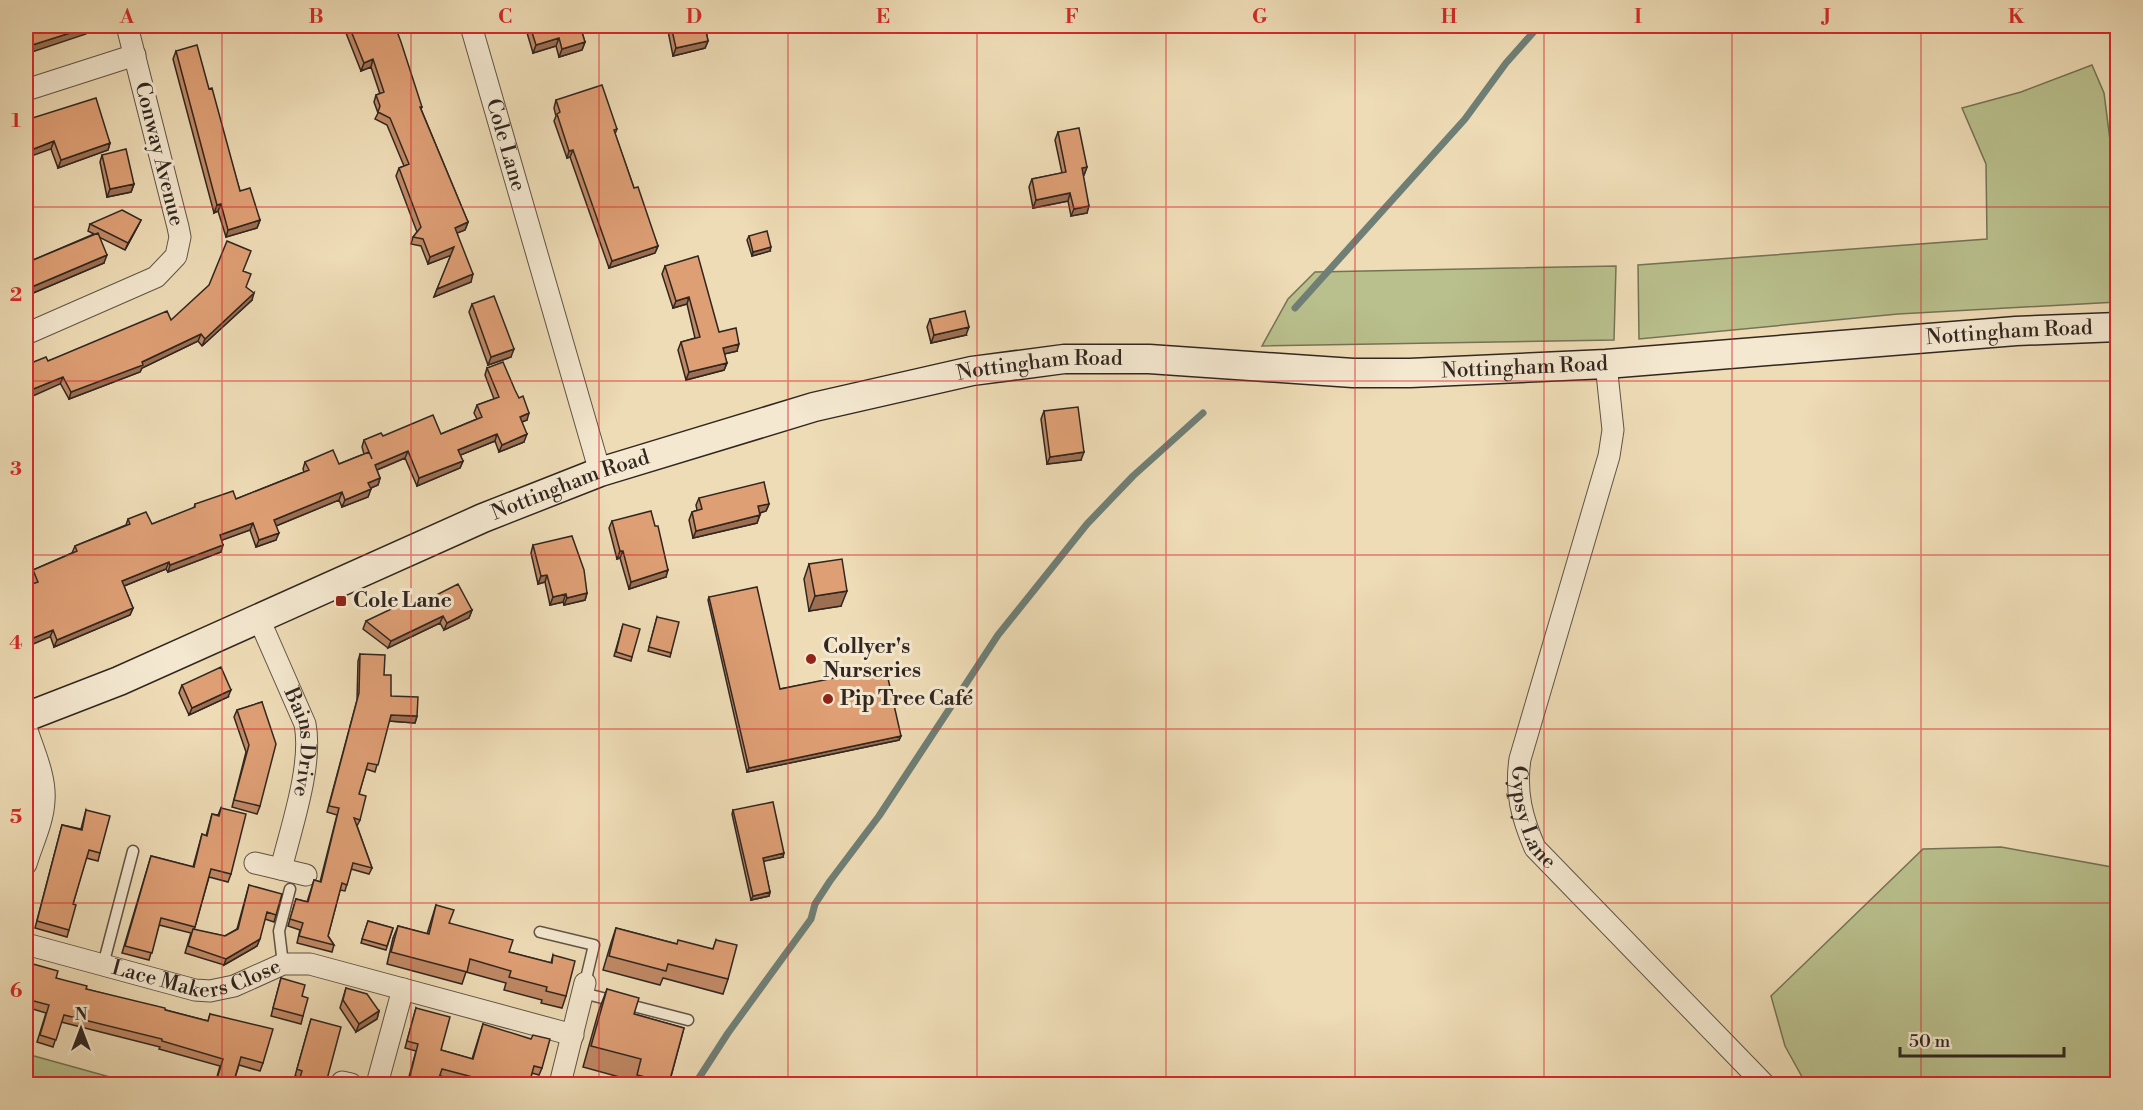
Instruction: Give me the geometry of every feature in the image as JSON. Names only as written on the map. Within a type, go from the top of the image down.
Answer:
[{"type":"main road","name":"Nottingham Road","points":[[26,717],[119,681],[483,518],[600,472],[814,407],[972,371],[1064,359],[1149,359],[1353,373],[1410,373],[1606,364],[1994,332],[2118,327]]},
{"type":"street","name":"Conway Avenue","points":[[26,334],[156,277],[176,256],[180,237],[178,227],[127,26]]},
{"type":"street","name":"Cole Lane","points":[[471,26],[600,472]]},
{"type":"street","points":[[26,90],[135,55]]},
{"type":"street","name":"Gypsy Lane","points":[[1606,364],[1613,430],[1609,456],[1520,759],[1517,780],[1519,801],[1525,826],[1535,848],[1764,1084]]},
{"type":"street","name":"Bains Drive","points":[[259,619],[305,724],[308,738],[306,761],[281,869]]},
{"type":"street","points":[[26,727],[40,771],[44,801],[26,864]]},
{"type":"street","points":[[255,863],[281,869],[298,882]]},
{"type":"street","name":"Lace Makers Close","points":[[26,944],[195,990],[210,991],[234,986],[283,964],[310,964],[573,1035]]},
{"type":"street","points":[[560,1084],[584,988]]},
{"type":"street","points":[[377,1084],[403,989]]},
{"type":"lane","points":[[103,965],[133,851]]},
{"type":"lane","points":[[283,964],[279,931],[298,882]]},
{"type":"lane","points":[[540,932],[594,945],[584,988],[688,1020]]},
{"type":"path","points":[[631,1084],[634,1071]]},
{"type":"green space","points":[[2092,65],[2104,93],[2117,195],[2117,302],[1898,314],[1639,339],[1638,265],[1987,239],[1986,164],[1962,108],[2021,92]]},
{"type":"green space","points":[[1616,266],[1614,340],[1262,346],[1288,299],[1315,272]]},
{"type":"green space","points":[[2001,847],[2117,868],[2117,1084],[1806,1084],[1785,1046],[1771,996],[1923,849]]},
{"type":"green space","points":[[27,1054],[135,1084],[26,1084]]},
{"type":"building","points":[[26,26],[88,26],[89,27],[26,47]]},
{"type":"building","points":[[349,26],[395,26],[422,107],[420,107],[468,222],[455,228],[473,274],[437,289],[454,247],[430,257],[423,239],[413,237],[421,227],[399,168],[409,164],[390,118],[378,112],[380,106],[376,95],[384,92],[373,59],[364,63]]},
{"type":"building","points":[[530,26],[580,26],[585,42],[562,49],[559,38],[536,45]]},
{"type":"building","points":[[671,26],[705,26],[708,41],[676,48]]},
{"type":"building","points":[[197,45],[209,89],[212,88],[240,191],[250,188],[260,220],[228,230],[221,204],[217,205],[176,51]]},
{"type":"building","points":[[602,85],[617,129],[614,130],[634,188],[638,187],[658,246],[612,261],[573,150],[569,151],[557,114],[560,112],[556,100]]},
{"type":"building","points":[[96,98],[110,143],[61,160],[54,141],[26,152],[26,120]]},
{"type":"building","points":[[1079,128],[1087,167],[1082,168],[1089,206],[1074,209],[1070,193],[1036,200],[1032,179],[1066,172],[1058,132]]},
{"type":"building","points":[[126,149],[134,184],[110,189],[102,155]]},
{"type":"building","points":[[122,210],[141,220],[128,243],[90,224]]},
{"type":"building","points":[[767,231],[771,247],[753,252],[749,236]]},
{"type":"building","points":[[98,233],[107,255],[27,289],[26,263]]},
{"type":"building","points":[[227,241],[251,251],[243,271],[251,274],[246,287],[254,293],[205,339],[201,334],[142,362],[143,365],[71,392],[63,377],[26,392],[26,365],[46,357],[48,361],[167,311],[171,320],[209,285]]},
{"type":"building","points":[[698,256],[719,332],[736,328],[739,344],[723,348],[727,363],[689,372],[681,342],[700,337],[689,297],[676,301],[665,266]]},
{"type":"building","points":[[494,296],[514,349],[491,357],[472,304]]},
{"type":"building","points":[[965,311],[969,327],[934,335],[930,319]]},
{"type":"building","points":[[503,362],[519,398],[523,396],[529,413],[520,417],[527,434],[502,445],[497,434],[458,450],[463,461],[419,478],[408,451],[375,465],[380,478],[368,483],[371,489],[345,500],[342,492],[274,520],[279,533],[259,540],[253,523],[220,535],[223,545],[170,565],[169,562],[122,581],[133,608],[57,640],[53,630],[26,641],[26,586],[38,582],[33,570],[77,551],[75,546],[130,524],[128,519],[146,512],[152,524],[195,507],[195,504],[233,491],[236,499],[309,470],[305,462],[333,450],[339,464],[369,452],[372,459],[364,440],[381,433],[383,436],[433,415],[441,434],[482,417],[477,405],[499,397],[487,368]]},
{"type":"building","points":[[1078,407],[1084,452],[1050,457],[1044,411]]},
{"type":"building","points":[[764,482],[769,504],[758,506],[760,515],[696,531],[692,512],[702,509],[699,498]]},
{"type":"building","points":[[651,511],[655,526],[658,526],[668,570],[631,582],[612,521]]},
{"type":"building","points":[[572,536],[584,570],[587,593],[567,598],[566,594],[553,597],[547,575],[541,576],[533,545]]},
{"type":"building","points":[[842,559],[847,591],[815,596],[809,564]]},
{"type":"building","points":[[458,584],[472,610],[447,623],[443,616],[391,641],[366,621],[408,601],[411,608]]},
{"type":"building","points":[[757,587],[780,689],[885,665],[901,736],[749,768],[709,597]]},
{"type":"building","points":[[657,617],[679,622],[671,653],[649,647]]},
{"type":"building","points":[[623,624],[640,629],[632,657],[616,652]]},
{"type":"building","points":[[360,654],[385,655],[384,675],[391,675],[391,696],[418,697],[417,716],[391,715],[378,765],[368,763],[359,794],[366,796],[360,820],[354,818],[372,868],[353,863],[347,885],[342,883],[328,936],[334,945],[299,936],[303,923],[290,919],[296,899],[308,902],[314,880],[321,882],[339,808],[329,806],[359,693]]},
{"type":"building","points":[[221,667],[231,690],[192,708],[182,685]]},
{"type":"building","points":[[262,702],[276,744],[260,806],[234,800],[249,745],[237,710]]},
{"type":"building","points":[[773,802],[784,853],[763,858],[770,892],[753,896],[733,810]]},
{"type":"building","points":[[221,808],[246,814],[231,874],[211,869],[195,927],[161,918],[152,953],[125,946],[151,856],[194,867],[202,834],[207,836],[212,814],[219,816]]},
{"type":"building","points":[[86,810],[110,816],[100,853],[89,850],[73,904],[76,905],[69,930],[37,921],[62,825],[82,830]]},
{"type":"building","points":[[249,885],[282,894],[276,915],[267,912],[260,939],[226,959],[188,946],[193,929],[225,936],[238,929]]},
{"type":"building","points":[[436,905],[454,910],[449,923],[513,940],[509,952],[552,963],[553,955],[575,961],[566,996],[546,991],[547,987],[509,977],[511,971],[470,959],[467,972],[391,952],[398,926],[429,934]]},
{"type":"building","points":[[368,921],[393,928],[387,946],[362,939]]},
{"type":"building","points":[[616,928],[677,944],[678,940],[713,949],[716,940],[737,945],[728,979],[668,964],[666,971],[609,956]]},
{"type":"building","points":[[26,962],[58,971],[56,978],[87,986],[86,989],[208,1021],[210,1014],[273,1029],[263,1063],[241,1057],[233,1084],[224,1084],[216,1082],[223,1059],[162,1041],[162,1039],[64,1015],[56,1040],[40,1035],[49,1005],[26,999]]},
{"type":"building","points":[[281,978],[305,985],[302,996],[308,998],[303,1016],[273,1008]]},
{"type":"building","points":[[346,988],[367,994],[379,1011],[359,1024],[343,1000]]},
{"type":"building","points":[[607,989],[639,998],[634,1014],[684,1028],[669,1083],[637,1075],[641,1059],[591,1046]]},
{"type":"building","points":[[416,1008],[450,1017],[441,1050],[473,1059],[483,1024],[531,1039],[533,1035],[550,1039],[542,1068],[534,1066],[529,1084],[483,1084],[484,1080],[442,1069],[437,1084],[408,1084],[418,1044],[407,1041]]},
{"type":"building","points":[[311,1019],[341,1027],[326,1083],[328,1084],[298,1084],[302,1071],[297,1069]]},
{"type":"waterway","points":[[1295,308],[1465,119],[1506,63],[1539,26]]},
{"type":"waterway","points":[[695,1084],[728,1033],[811,919],[815,904],[830,881],[879,816],[998,635],[1087,524],[1133,476],[1203,413]]},
{"type":"place","name":"Cole Lane","points":[[341,601]]},
{"type":"place","name":"Collyer's Nurseries","points":[[811,659]]},
{"type":"place","name":"Pip Tree Café","points":[[828,699]]}]
